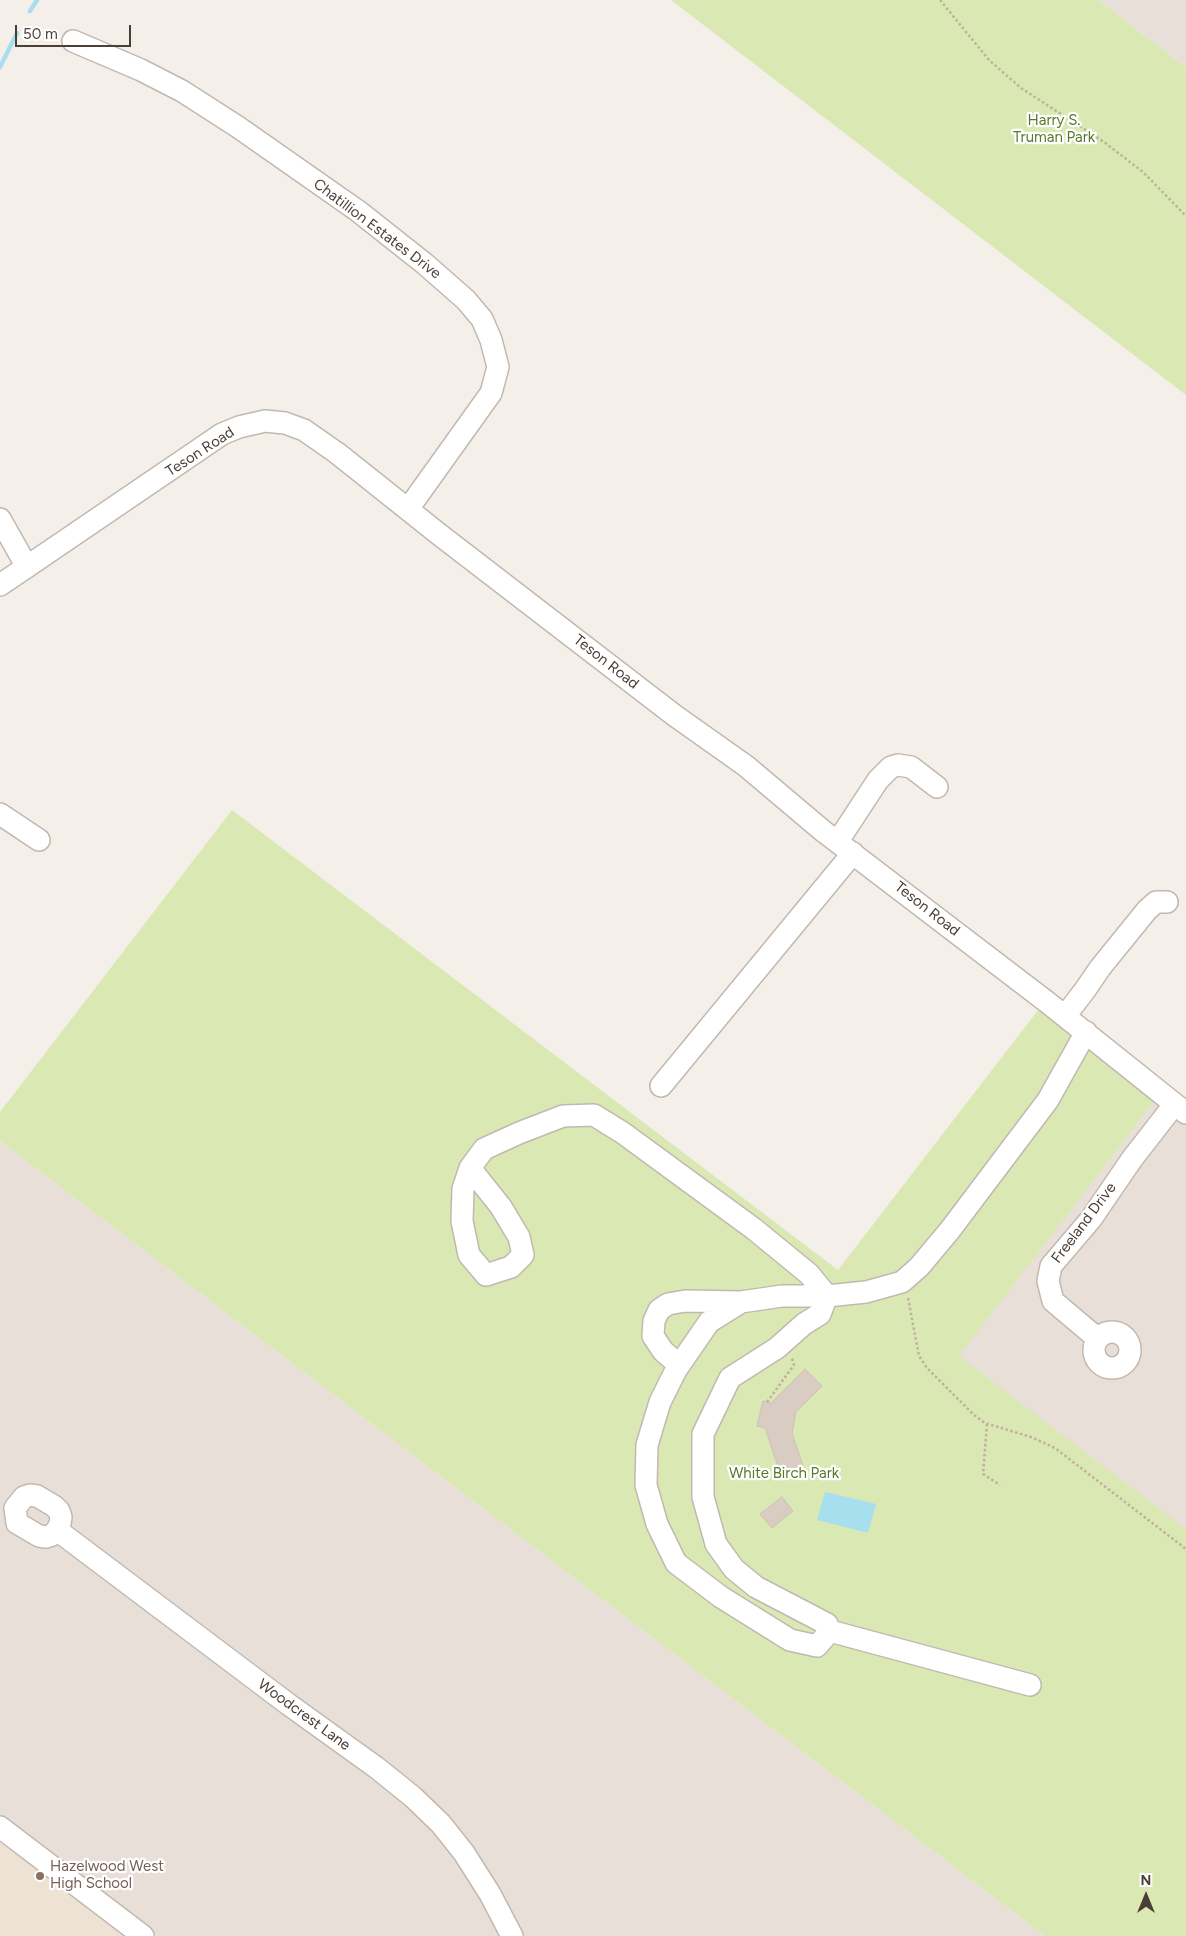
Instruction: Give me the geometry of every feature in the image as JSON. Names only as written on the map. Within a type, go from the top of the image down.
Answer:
[{"type":"street","name":"Chatillion Estates Drive","points":[[73,41],[142,70],[182,90],[238,127],[358,211],[466,300],[482,319],[491,340],[498,368],[491,394],[408,509]]},
{"type":"street","name":"Teson Road","points":[[0,585],[222,434],[239,427],[265,421],[285,423],[304,430],[337,453],[440,536],[674,715],[746,766],[845,847],[1086,1032],[1180,1109]]},
{"type":"street","points":[[0,519],[26,567]]},
{"type":"street","points":[[660,1086],[845,847],[878,780],[891,767],[898,765],[911,767],[937,787]]},
{"type":"street","points":[[0,814],[39,840]]},
{"type":"street","points":[[1065,1016],[1100,968],[1147,910],[1156,902],[1167,902]]},
{"type":"street","points":[[680,1365],[663,1352],[653,1336],[654,1321],[659,1310],[668,1304],[685,1301],[741,1302],[782,1296],[827,1296],[866,1292],[902,1282],[919,1267],[950,1230],[1048,1100],[1086,1032]]},
{"type":"street","name":"Freeland Drive","points":[[1098,1339],[1053,1301],[1048,1281],[1051,1266],[1091,1218],[1132,1159],[1180,1109]]},
{"type":"street","points":[[470,1168],[484,1149],[519,1133],[563,1116],[594,1115],[623,1133],[754,1228],[810,1274],[827,1296]]},
{"type":"street","points":[[827,1296],[820,1314],[804,1324],[777,1348],[730,1378],[703,1434],[703,1497],[716,1544],[734,1569],[756,1587],[827,1624],[830,1631]]},
{"type":"street","points":[[741,1302],[709,1322],[680,1365],[660,1402],[648,1445],[646,1485],[656,1524],[676,1563],[721,1597],[790,1640],[816,1646],[830,1631]]},
{"type":"street","name":"Woodcrest Lane","points":[[57,1530],[288,1704],[377,1768],[413,1797],[441,1824],[464,1853],[490,1894],[512,1936]]},
{"type":"street","points":[[830,1631],[1030,1685]]},
{"type":"street","points":[[0,1827],[143,1936]]},
{"type":"path","points":[[940,0],[996,66],[1021,88],[1104,142],[1143,172],[1186,216]]},
{"type":"path","points":[[906,1292],[919,1356],[927,1368],[974,1415],[987,1424],[1032,1437],[1055,1448],[1186,1549]]},
{"type":"path","points":[[767,1402],[794,1365],[792,1356]]},
{"type":"path","points":[[987,1424],[983,1474],[1000,1485]]},
{"type":"shaded area","points":[[1098,0],[1186,0],[1186,67]]},
{"type":"shaded area","points":[[1160,1094],[1186,1115],[1186,1530],[958,1356]]},
{"type":"shaded area","points":[[0,1141],[1045,1936],[158,1936],[0,1817]]},
{"type":"shaded area","name":"Hazelwood West High School","points":[[0,1817],[158,1936],[0,1936]]},
{"type":"green space","name":"Harry S. Truman Park","points":[[671,0],[1098,0],[1186,67],[1186,395]]},
{"type":"green space","name":"White Birch Park","points":[[232,810],[838,1270],[1042,1005],[1160,1094],[959,1356],[1186,1529],[1186,1936],[1045,1936],[0,1141],[0,1112]]},
{"type":"water","points":[[825,1492],[876,1504],[868,1533],[817,1520]]},
{"type":"building","points":[[805,1369],[822,1386],[796,1412],[792,1433],[803,1466],[780,1473],[765,1428],[757,1426],[763,1401],[771,1403]]},
{"type":"building","points":[[782,1497],[793,1511],[772,1528],[760,1514]]},
{"type":"waterway","points":[[30,11],[37,0]]},
{"type":"waterway","points":[[0,67],[17,33]]},
{"type":"place","name":"Hazelwood West High School","points":[[40,1876]]}]
